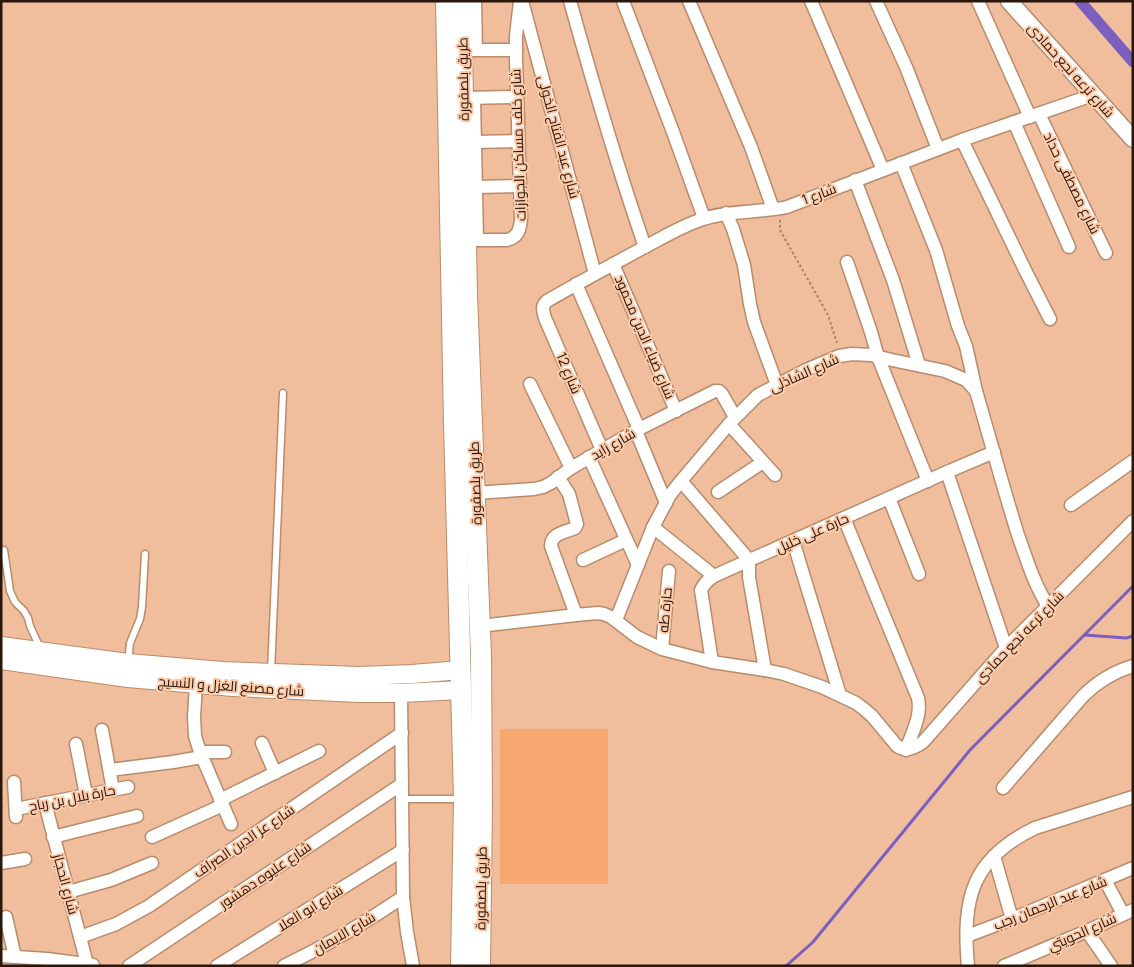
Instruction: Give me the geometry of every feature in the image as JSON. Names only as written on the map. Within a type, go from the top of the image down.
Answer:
[{"type":"main road","name":"طريق بلصفورة","points":[[446,1],[463,423],[475,493],[480,626],[482,716],[480,966]]},
{"type":"main road","name":"طريق بلصفورة","points":[[460,966],[464,800],[461,670],[463,423],[467,294],[472,240],[469,98],[470,50],[461,1]]},
{"type":"main road","name":"شارع مصنع الغزل و النسيج","points":[[1,646],[41,659]]},
{"type":"main road","name":"شارع مصنع الغزل و النسيج","points":[[1,660],[41,659],[128,670],[196,685],[271,681]]},
{"type":"main road","name":"شارع مصنع الغزل و النسيج","points":[[128,670],[176,668],[271,681],[359,685],[401,693],[462,690]]},
{"type":"main road","name":"شارع مصنع الغزل و النسيج","points":[[359,685],[412,674],[461,670]]},
{"type":"street","points":[[475,1],[470,50],[516,50]]},
{"type":"street","name":"شارع خلف مساكن الجوازات","points":[[472,240],[507,240],[517,235],[520,230],[516,50],[521,1]]},
{"type":"street","name":"شارع عبد الفتاح الخولى","points":[[521,1],[595,274]]},
{"type":"street","points":[[570,1],[610,143],[645,247]]},
{"type":"street","points":[[624,1],[704,218]]},
{"type":"street","points":[[689,1],[777,209]]},
{"type":"street","points":[[811,1],[883,170]]},
{"type":"street","points":[[876,1],[906,67],[938,149]]},
{"type":"street","name":"شارع مصطفى حداد","points":[[978,1],[1034,115],[1106,253]]},
{"type":"street","name":"شارع ترعه نجع حمادى","points":[[1009,1],[1133,139]]},
{"type":"street","name":"شارع 1","points":[[551,298],[674,231],[704,218],[726,213],[777,209],[962,140],[1093,95]]},
{"type":"street","points":[[472,240],[476,187],[475,142],[469,98],[516,97]]},
{"type":"street","points":[[1014,122],[1069,247]]},
{"type":"street","points":[[962,140],[1050,319]]},
{"type":"street","points":[[475,142],[518,141]]},
{"type":"street","points":[[901,163],[936,250],[947,285],[953,310],[966,346],[976,391],[1012,517],[1033,578],[1048,606]]},
{"type":"street","points":[[855,180],[893,280],[919,366]]},
{"type":"street","points":[[476,187],[520,186]]},
{"type":"street","points":[[726,213],[744,265],[754,322],[777,385]]},
{"type":"street","points":[[847,262],[878,357],[928,480]]},
{"type":"street","name":"شارع ضياء الدين محمود","points":[[613,264],[676,411]]},
{"type":"street","points":[[576,284],[666,503]]},
{"type":"street","name":"شارع 12","points":[[551,298],[544,304],[544,314],[602,450]]},
{"type":"street","name":"شارع الشاذلى","points":[[616,620],[653,527],[666,503],[681,481],[732,421],[758,395],[806,370],[839,356],[864,354],[945,371],[966,380],[976,391]]},
{"type":"street","points":[[530,384],[571,468]]},
{"type":"street","name":"شارع زايد","points":[[475,493],[534,490],[551,483],[571,468],[637,430],[715,391],[719,391],[722,394],[732,421]]},
{"type":"street","points":[[732,421],[775,475]]},
{"type":"street","name":"حارة على خليل","points":[[714,576],[994,452]]},
{"type":"street","points":[[589,457],[638,565]]},
{"type":"street","points":[[1071,505],[1133,461]]},
{"type":"street","points":[[718,492],[763,462]]},
{"type":"street","points":[[947,472],[1006,648]]},
{"type":"street","points":[[558,477],[569,494],[577,524],[575,528],[553,538],[551,546],[576,616]]},
{"type":"street","points":[[681,481],[749,560],[749,576],[765,670]]},
{"type":"street","points":[[889,498],[919,574]]},
{"type":"street","points":[[480,626],[598,613],[604,614],[616,620],[637,637],[662,649],[712,662],[784,674],[840,695],[864,709],[897,746],[906,750],[920,704],[844,518]]},
{"type":"street","name":"شارع ترعه نجع حمادى","points":[[906,750],[923,742],[1006,648],[1133,522]]},
{"type":"street","points":[[653,527],[714,576],[703,585],[701,590],[712,662]]},
{"type":"street","points":[[583,560],[626,540]]},
{"type":"street","points":[[793,541],[840,695]]},
{"type":"street","name":"حارة طه","points":[[662,649],[669,571]]},
{"type":"street","points":[[1003,788],[1083,696],[1109,676],[1133,666]]},
{"type":"street","points":[[196,685],[195,736],[231,824]]},
{"type":"street","points":[[401,693],[403,897],[413,966]]},
{"type":"street","points":[[102,730],[113,790]]},
{"type":"street","name":"شارع عز الدين الصراف","points":[[80,937],[116,924],[149,906],[402,733]]},
{"type":"street","points":[[262,743],[275,773]]},
{"type":"street","points":[[76,744],[86,795]]},
{"type":"street","points":[[152,838],[319,751]]},
{"type":"street","points":[[110,770],[173,762],[201,754],[225,752]]},
{"type":"street","name":"حارة بلال بن رباح","points":[[14,782],[16,813],[45,803],[128,787]]},
{"type":"street","name":"شارع عليوه دهشور","points":[[129,966],[402,784]]},
{"type":"street","points":[[968,966],[968,909],[975,882],[980,872],[994,856],[1013,840],[1035,828],[1133,797]]},
{"type":"street","name":"شارع الحجاز","points":[[45,803],[80,937],[91,965]]},
{"type":"street","points":[[53,838],[137,816]]},
{"type":"street","name":"شارع ابو العلا","points":[[217,966],[403,850]]},
{"type":"street","points":[[994,856],[1012,919]]},
{"type":"street","points":[[1,863],[25,859]]},
{"type":"street","points":[[68,892],[111,880],[152,863]]},
{"type":"street","name":"شارع عبد الرحمان رجب","points":[[967,936],[1133,868]]},
{"type":"street","points":[[1105,880],[1129,914]]},
{"type":"street","name":"شارع الايمان","points":[[284,966],[340,937],[403,897]]},
{"type":"street","name":"شارع الحويتي","points":[[1004,966],[1022,963],[1087,931],[1129,914]]},
{"type":"street","points":[[6,917],[15,957]]},
{"type":"street","points":[[1087,931],[1111,966]]},
{"type":"street","points":[[1,956],[47,959],[91,965]]},
{"type":"lane","points":[[271,681],[283,393]]},
{"type":"lane","points":[[4,550],[10,591],[15,602],[28,618],[41,659]]},
{"type":"lane","points":[[128,670],[130,642],[140,619],[142,607],[145,554]]},
{"type":"lane","points":[[403,799],[464,800]]},
{"type":"path","points":[[777,209],[780,230],[828,315],[837,338],[839,356]]},
{"type":"shaded area","points":[[500,729],[608,729],[608,884],[500,884]]},
{"type":"waterway","points":[[1080,1],[1133,62]]},
{"type":"waterway","points":[[786,966],[813,942],[970,750],[1133,586]]},
{"type":"waterway","points":[[1085,635],[1126,638],[1133,636]]}]
